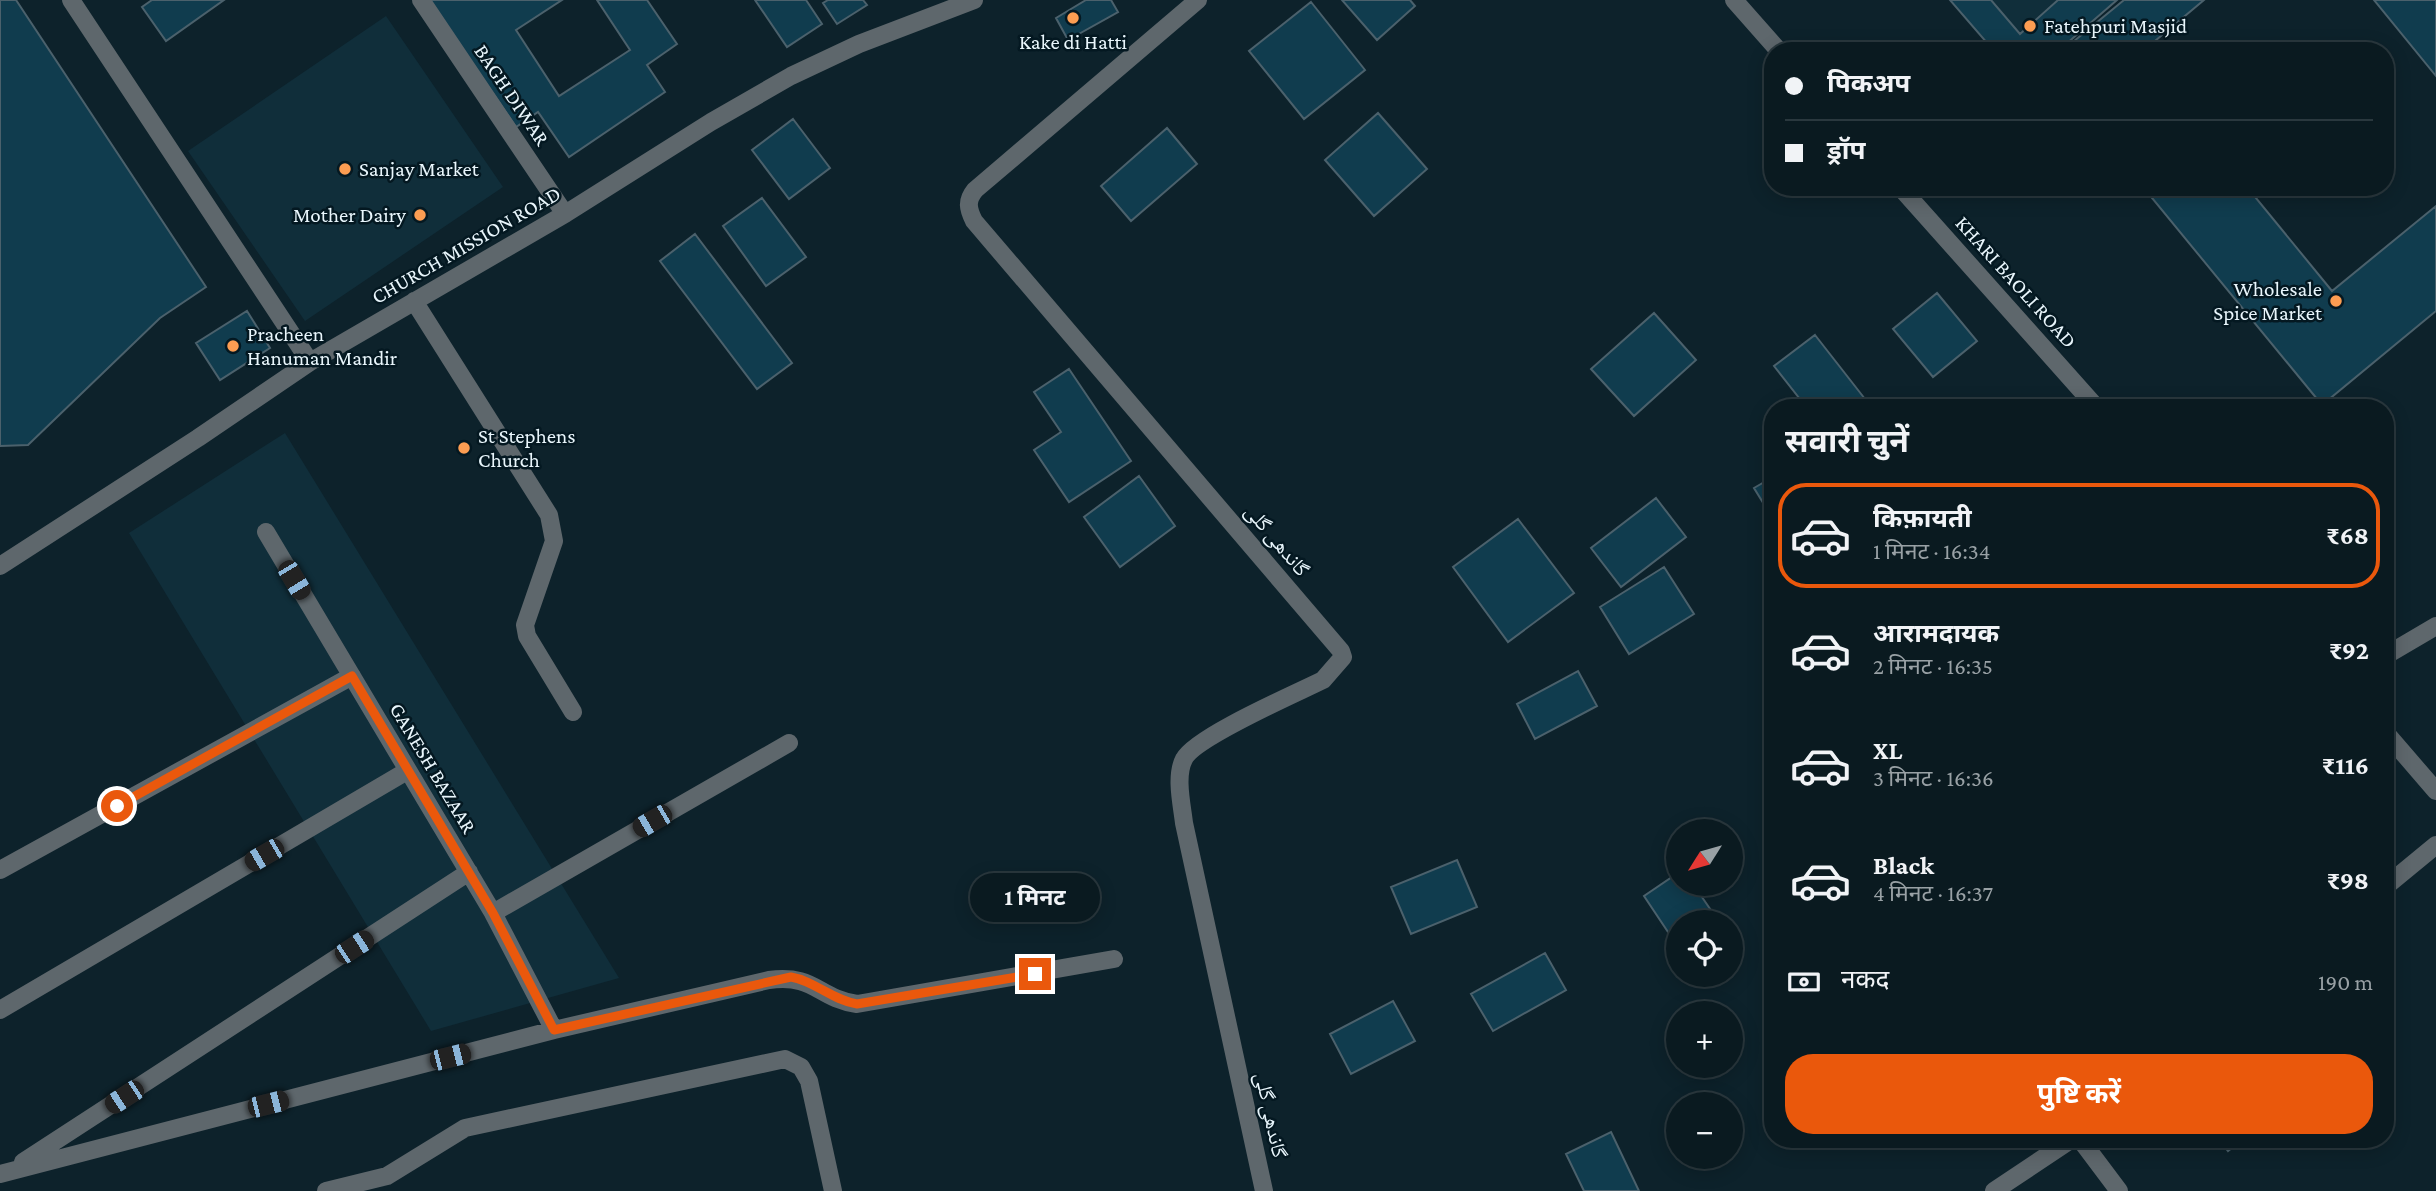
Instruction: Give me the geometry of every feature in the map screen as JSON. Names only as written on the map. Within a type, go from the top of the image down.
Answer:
[{"type":"street","points":[[71,0],[310,362]]},
{"type":"street","name":"BAGH DIWAR","points":[[421,0],[565,214]]},
{"type":"street","name":"CHURCH MISSION ROAD","points":[[0,566],[310,362],[565,214],[711,122],[791,76],[859,44],[974,0]]},
{"type":"street","name":"گاندھی گلی","points":[[1198,0],[975,190],[969,198],[969,210],[983,231],[1341,651],[1343,657],[1324,680],[1201,743],[1183,760],[1181,785],[1184,823],[1264,1191]]},
{"type":"street","points":[[1734,0],[1771,42]]},
{"type":"street","name":"KHARI BAOLI ROAD","points":[[1908,196],[2089,399]]},
{"type":"street","points":[[414,301],[549,515],[554,541],[526,625],[527,636],[573,712]]},
{"type":"street","name":"GANESH BAZAAR","points":[[266,532],[493,913],[554,1030]]},
{"type":"street","points":[[2394,651],[2436,626]]},
{"type":"street","points":[[0,870],[352,676]]},
{"type":"street","points":[[493,913],[789,743]]},
{"type":"street","points":[[2394,743],[2436,791]]},
{"type":"street","points":[[0,1010],[407,771]]},
{"type":"street","points":[[2394,880],[2436,845]]},
{"type":"street","points":[[4,1173],[469,872]]},
{"type":"street","points":[[4,1173],[554,1030],[791,977],[801,979],[841,1001],[857,1004],[1114,959]]},
{"type":"street","points":[[326,1191],[387,1176],[465,1128],[785,1059],[801,1068],[809,1081],[833,1191]]},
{"type":"street","points":[[1994,1191],[2059,1148]]},
{"type":"street","points":[[2087,1148],[2119,1191]]},
{"type":"shaded area","name":"Fatehpuri Masjid","points":[[1950,0],[2117,0],[2068,42],[1986,42]]},
{"type":"shaded area","name":"Sanjay Market","points":[[386,16],[503,187],[305,321],[188,151]]},
{"type":"shaded area","points":[[285,433],[619,978],[431,1031],[129,533]]},
{"type":"building","points":[[0,0],[16,0],[206,287],[160,318],[28,445],[0,446]]},
{"type":"building","points":[[152,0],[224,0],[166,41],[142,7]]},
{"type":"building","points":[[562,0],[516,30],[559,96],[630,50],[597,0],[647,0],[677,44],[647,65],[665,92],[569,157],[538,112],[516,127],[430,2]]},
{"type":"building","points":[[755,0],[806,0],[822,24],[787,47]]},
{"type":"building","points":[[828,0],[863,0],[867,5],[837,24],[823,3]]},
{"type":"building","points":[[1086,0],[1111,0],[1118,12],[1068,40],[1056,18]]},
{"type":"building","points":[[1342,0],[1410,0],[1415,6],[1377,40]]},
{"type":"building","name":"Fatehpuri Masjid","points":[[1950,0],[1991,0],[2020,34],[2058,0],[2117,0],[2068,42],[1986,42]]},
{"type":"building","points":[[2124,0],[2204,0],[2154,42],[2073,42]]},
{"type":"building","points":[[2374,0],[2436,0],[2436,76]]},
{"type":"building","points":[[1311,2],[1365,70],[1304,119],[1249,51]]},
{"type":"building","points":[[1378,113],[1427,169],[1374,216],[1325,160]]},
{"type":"building","points":[[793,119],[830,168],[789,199],[752,150]]},
{"type":"building","points":[[1167,128],[1197,164],[1131,221],[1101,186]]},
{"type":"building","name":"Wholesale Spice Market","points":[[2150,196],[2254,196],[2332,291],[2436,206],[2436,311],[2329,399],[2317,399]]},
{"type":"building","points":[[762,198],[806,257],[766,286],[723,226]]},
{"type":"building","points":[[695,234],[792,363],[757,389],[660,261]]},
{"type":"building","points":[[1937,293],[1977,341],[1933,377],[1893,329]]},
{"type":"building","name":"Pracheen Hanuman Mandir","points":[[247,311],[270,348],[220,380],[196,343]]},
{"type":"building","points":[[1654,313],[1696,360],[1634,416],[1591,369]]},
{"type":"building","points":[[1815,335],[1865,399],[1800,399],[1774,366]]},
{"type":"building","points":[[1069,369],[1131,461],[1069,502],[1034,450],[1061,432],[1034,392]]},
{"type":"building","points":[[1139,476],[1175,526],[1120,567],[1084,517]]},
{"type":"building","points":[[1764,482],[1764,504],[1754,488]]},
{"type":"building","points":[[1656,498],[1686,537],[1621,587],[1591,548]]},
{"type":"building","points":[[1518,519],[1574,593],[1508,642],[1453,567]]},
{"type":"building","points":[[1664,567],[1694,614],[1629,654],[1600,607]]},
{"type":"building","points":[[1578,671],[1597,706],[1535,739],[1517,704]]},
{"type":"building","points":[[1457,860],[1477,907],[1411,934],[1391,887]]},
{"type":"building","points":[[1666,881],[1666,896],[1701,896],[1711,910],[1666,910],[1666,929],[1644,896]]},
{"type":"building","points":[[1545,953],[1566,990],[1493,1031],[1471,994]]},
{"type":"building","points":[[1393,1001],[1415,1041],[1351,1074],[1330,1034]]},
{"type":"building","points":[[1611,1132],[1639,1191],[1584,1191],[1566,1154]]},
{"type":"place","name":"Kake di Hatti","points":[[1073,18]]},
{"type":"place","name":"Fatehpuri Masjid","points":[[2030,26]]},
{"type":"place","name":"Sanjay Market","points":[[345,169]]},
{"type":"place","name":"Mother Dairy","points":[[420,215]]},
{"type":"place","name":"Wholesale Spice Market","points":[[2336,301]]},
{"type":"place","name":"Pracheen Hanuman Mandir","points":[[233,346]]},
{"type":"place","name":"St Stephens Church","points":[[464,448]]},
{"type":"route","points":[[117,806],[352,676],[493,913],[554,1030],[791,977],[816,986],[841,1001],[857,1004],[1035,974]]}]
